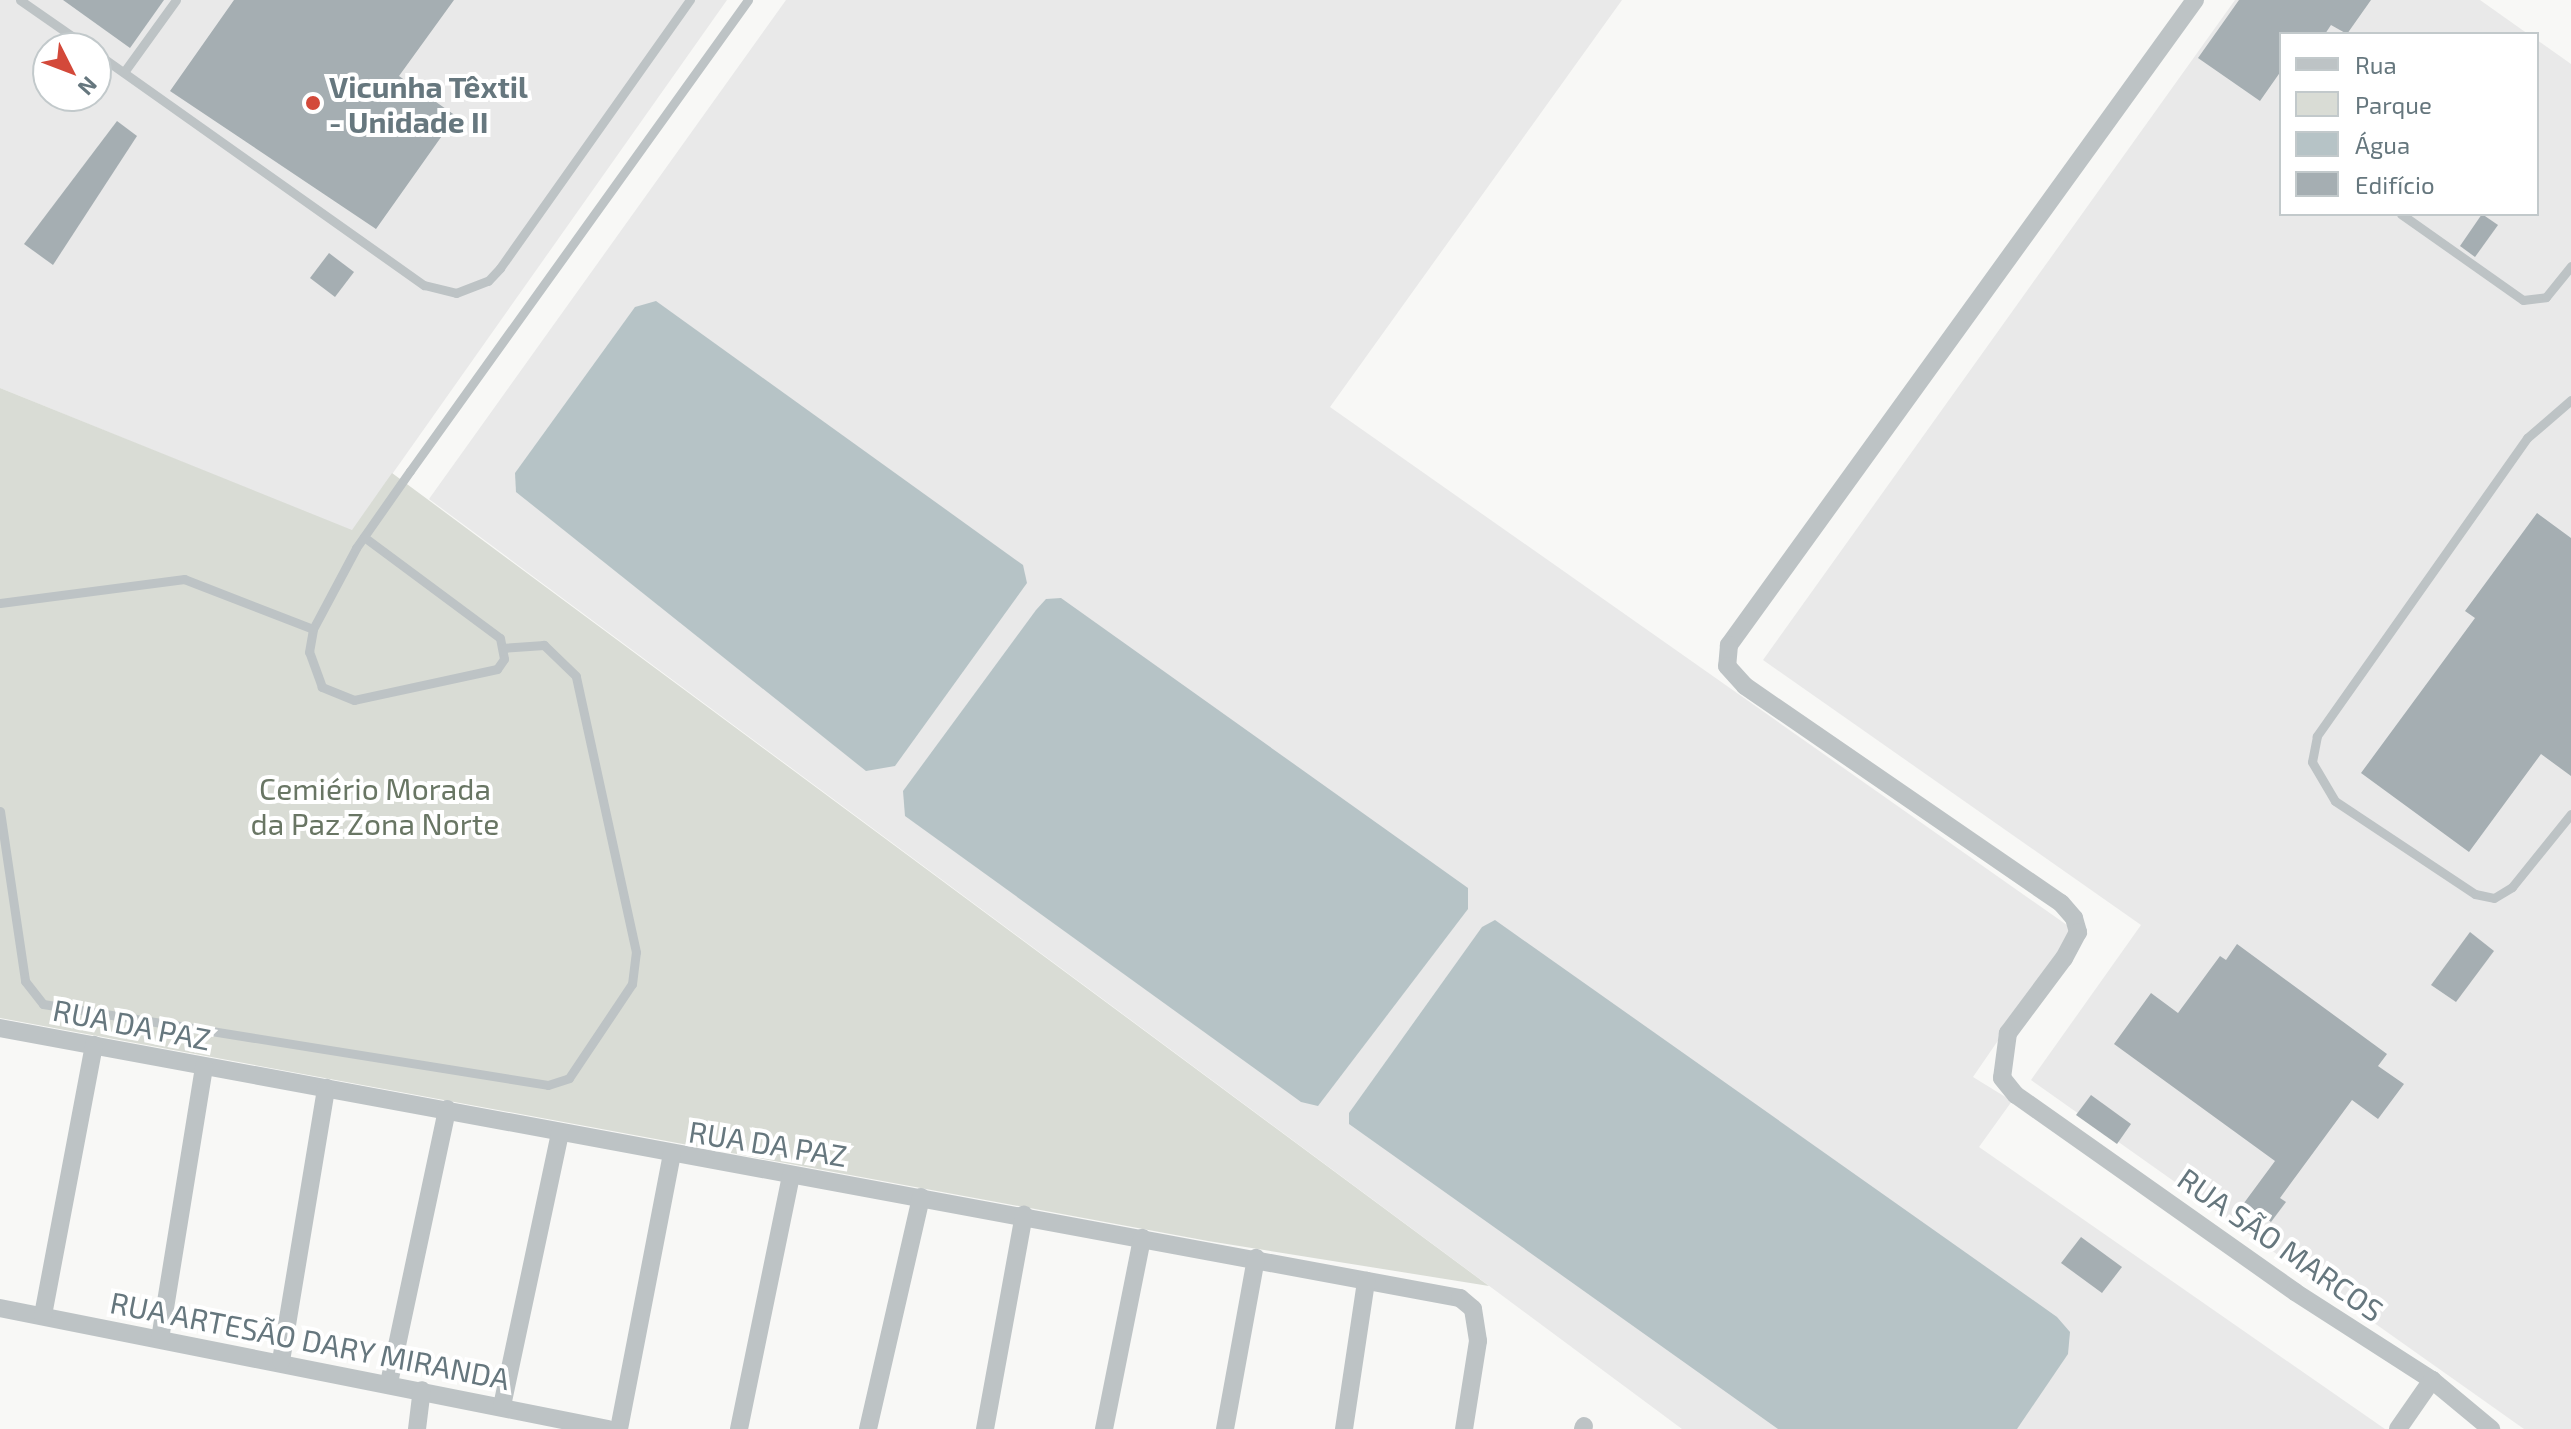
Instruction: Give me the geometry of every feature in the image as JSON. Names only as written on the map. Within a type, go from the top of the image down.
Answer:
[{"type":"street","name":"RUA SÃO MARCOS","points":[[2195,0],[1729,645],[1727,666],[1745,686],[2061,903],[2074,918],[2078,932],[2008,1033],[2000,1064],[2002,1078],[2035,1109],[2295,1292],[2432,1380],[2491,1429]]},
{"type":"street","name":"RUA DA PAZ","points":[[0,1028],[447,1109],[672,1155],[1256,1258],[1468,1303],[1477,1319],[1477,1360],[1464,1429]]},
{"type":"street","points":[[43,1315],[94,1045]]},
{"type":"street","points":[[160,1339],[204,1067]]},
{"type":"street","points":[[281,1361],[326,1088]]},
{"type":"street","points":[[389,1383],[447,1109]]},
{"type":"street","points":[[502,1406],[560,1132]]},
{"type":"street","points":[[619,1429],[672,1155]]},
{"type":"street","points":[[739,1429],[791,1175]]},
{"type":"street","points":[[868,1429],[921,1197]]},
{"type":"street","points":[[985,1429],[1024,1215]]},
{"type":"street","points":[[1104,1429],[1142,1238]]},
{"type":"street","points":[[1225,1429],[1256,1258]]},
{"type":"street","points":[[1344,1429],[1366,1281]]},
{"type":"street","name":"RUA ARTESÃO DARY MIRANDA","points":[[0,1308],[281,1361],[608,1429]]},
{"type":"street","points":[[2398,1429],[2432,1380]]},
{"type":"street","points":[[417,1429],[422,1390]]},
{"type":"lane","points":[[20,0],[66,32]]},
{"type":"lane","points":[[124,72],[176,0]]},
{"type":"lane","points":[[112,64],[424,285],[456,293],[488,281],[500,268],[690,0]]},
{"type":"lane","points":[[505,648],[497,669],[486,676],[354,700],[322,687],[312,672],[313,629],[364,537],[748,0]]},
{"type":"lane","points":[[2404,216],[2523,300],[2546,297],[2571,266]]},
{"type":"lane","points":[[2571,400],[2527,438],[2317,736],[2312,762],[2335,801],[2475,894],[2494,898],[2512,887],[2571,814]]},
{"type":"lane","points":[[364,537],[490,628],[505,648]]},
{"type":"lane","points":[[0,603],[184,579],[313,629]]},
{"type":"lane","points":[[0,811],[25,981],[43,1004],[548,1085],[569,1078],[632,984],[636,952],[576,676],[544,645],[505,648]]},
{"type":"shaded area","points":[[0,0],[727,0],[352,531],[0,388]]},
{"type":"shaded area","points":[[786,0],[1622,0],[1330,407],[2074,930],[1973,1077],[2012,1101],[1979,1147],[2385,1429],[1682,1429],[429,499]]},
{"type":"shaded area","points":[[2235,0],[2480,0],[2525,32],[2279,32],[2279,216],[2539,216],[2539,41],[2571,64],[2571,1429],[2524,1429],[2031,1080],[2141,925],[1763,660]]},
{"type":"green space","name":"Cemiério Morada da Paz Zona Norte","points":[[0,388],[352,530],[392,473],[1489,1286],[1208,1241],[0,1018]]},
{"type":"water","points":[[656,301],[1023,565],[1027,583],[895,766],[866,771],[516,492],[515,473],[635,307]]},
{"type":"water","points":[[1061,598],[1468,888],[1468,909],[1318,1106],[1301,1102],[905,816],[903,791],[1036,610],[1046,599]]},
{"type":"water","points":[[1495,920],[2057,1317],[2070,1332],[2068,1354],[2017,1429],[1778,1429],[1349,1124],[1349,1113],[1482,927]]},
{"type":"building","points":[[63,0],[164,0],[130,48],[112,32]]},
{"type":"building","name":"Vicunha Têxtil - Unidade II","points":[[234,0],[454,0],[399,76],[456,116],[376,229],[170,91]]},
{"type":"building","points":[[2239,0],[2371,0],[2348,32],[2331,25],[2326,32],[2279,32],[2279,74],[2260,101],[2198,58]]},
{"type":"building","points":[[117,121],[137,136],[53,265],[24,244]]},
{"type":"building","points":[[2481,216],[2498,225],[2475,257],[2460,246]]},
{"type":"building","points":[[329,253],[354,272],[335,297],[310,278]]},
{"type":"building","points":[[2537,513],[2571,538],[2571,776],[2541,754],[2469,852],[2361,773],[2475,618],[2465,611]]},
{"type":"building","points":[[2470,932],[2494,951],[2456,1002],[2431,985]]},
{"type":"building","points":[[2237,944],[2387,1054],[2378,1066],[2404,1084],[2378,1119],[2352,1100],[2280,1198],[2286,1202],[2271,1222],[2244,1203],[2275,1161],[2114,1044],[2151,993],[2178,1013],[2220,956],[2226,960]]},
{"type":"building","points":[[2091,1095],[2131,1124],[2117,1144],[2076,1115]]},
{"type":"building","points":[[2081,1237],[2122,1267],[2102,1293],[2061,1263]]},
{"type":"place","name":"Vicunha Têxtil - Unidade II","points":[[313,103]]}]
